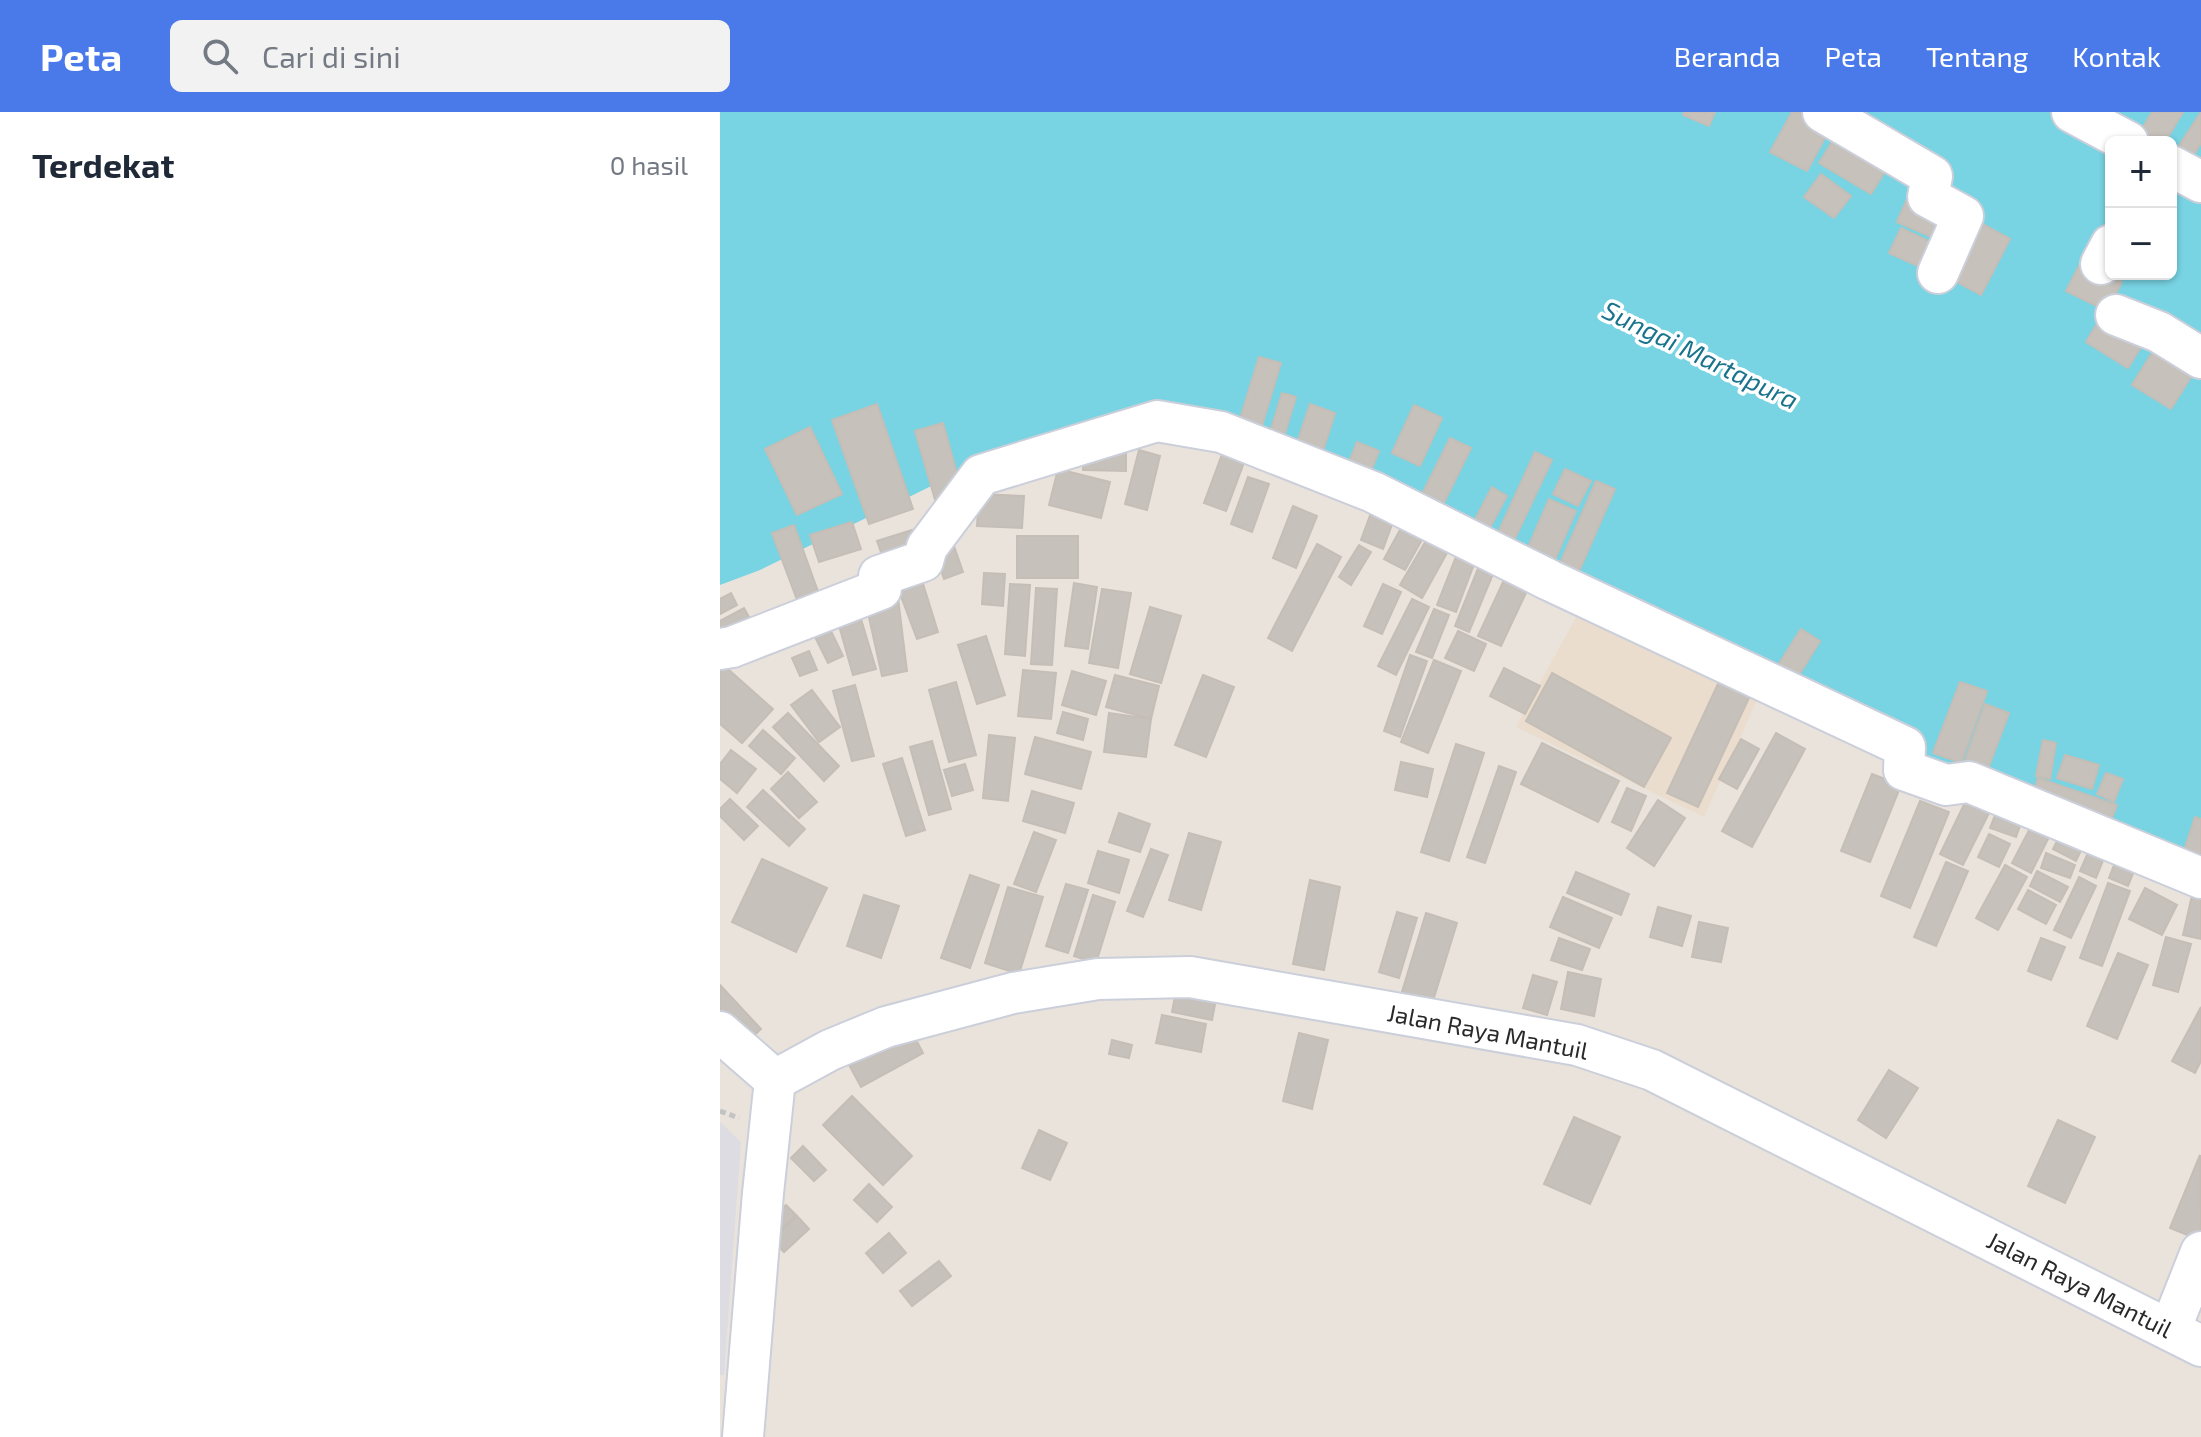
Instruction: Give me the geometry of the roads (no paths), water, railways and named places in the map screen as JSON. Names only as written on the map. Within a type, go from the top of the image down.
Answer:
[{"type":"street","points":[[1823,112],[1932,176],[1928,197],[1963,216],[1938,273]]},
{"type":"street","points":[[2072,112],[2117,136]]},
{"type":"street","points":[[2177,169],[2201,182]]},
{"type":"street","points":[[2116,315],[2159,332],[2201,358]]},
{"type":"street","points":[[720,649],[881,589],[879,576],[923,561],[927,547],[981,475],[1157,421],[1221,432],[1373,492],[1549,580],[1905,747],[1904,770],[1946,785],[1969,782],[2201,878]]},
{"type":"street","name":"Jalan Raya Mantuil","points":[[775,1080],[830,1050],[886,1027],[1013,993],[1098,979],[1190,977],[1562,1042],[1652,1070],[2186,1338]]},
{"type":"street","points":[[720,1032],[775,1080],[743,1437]]},
{"type":"street","points":[[2186,1338],[2201,1252]]},
{"type":"water","name":"Sungai Martapura","points":[[720,112],[2201,112],[2201,876],[1977,780],[1701,644],[1230,431],[968,468],[760,570],[720,585]]}]
